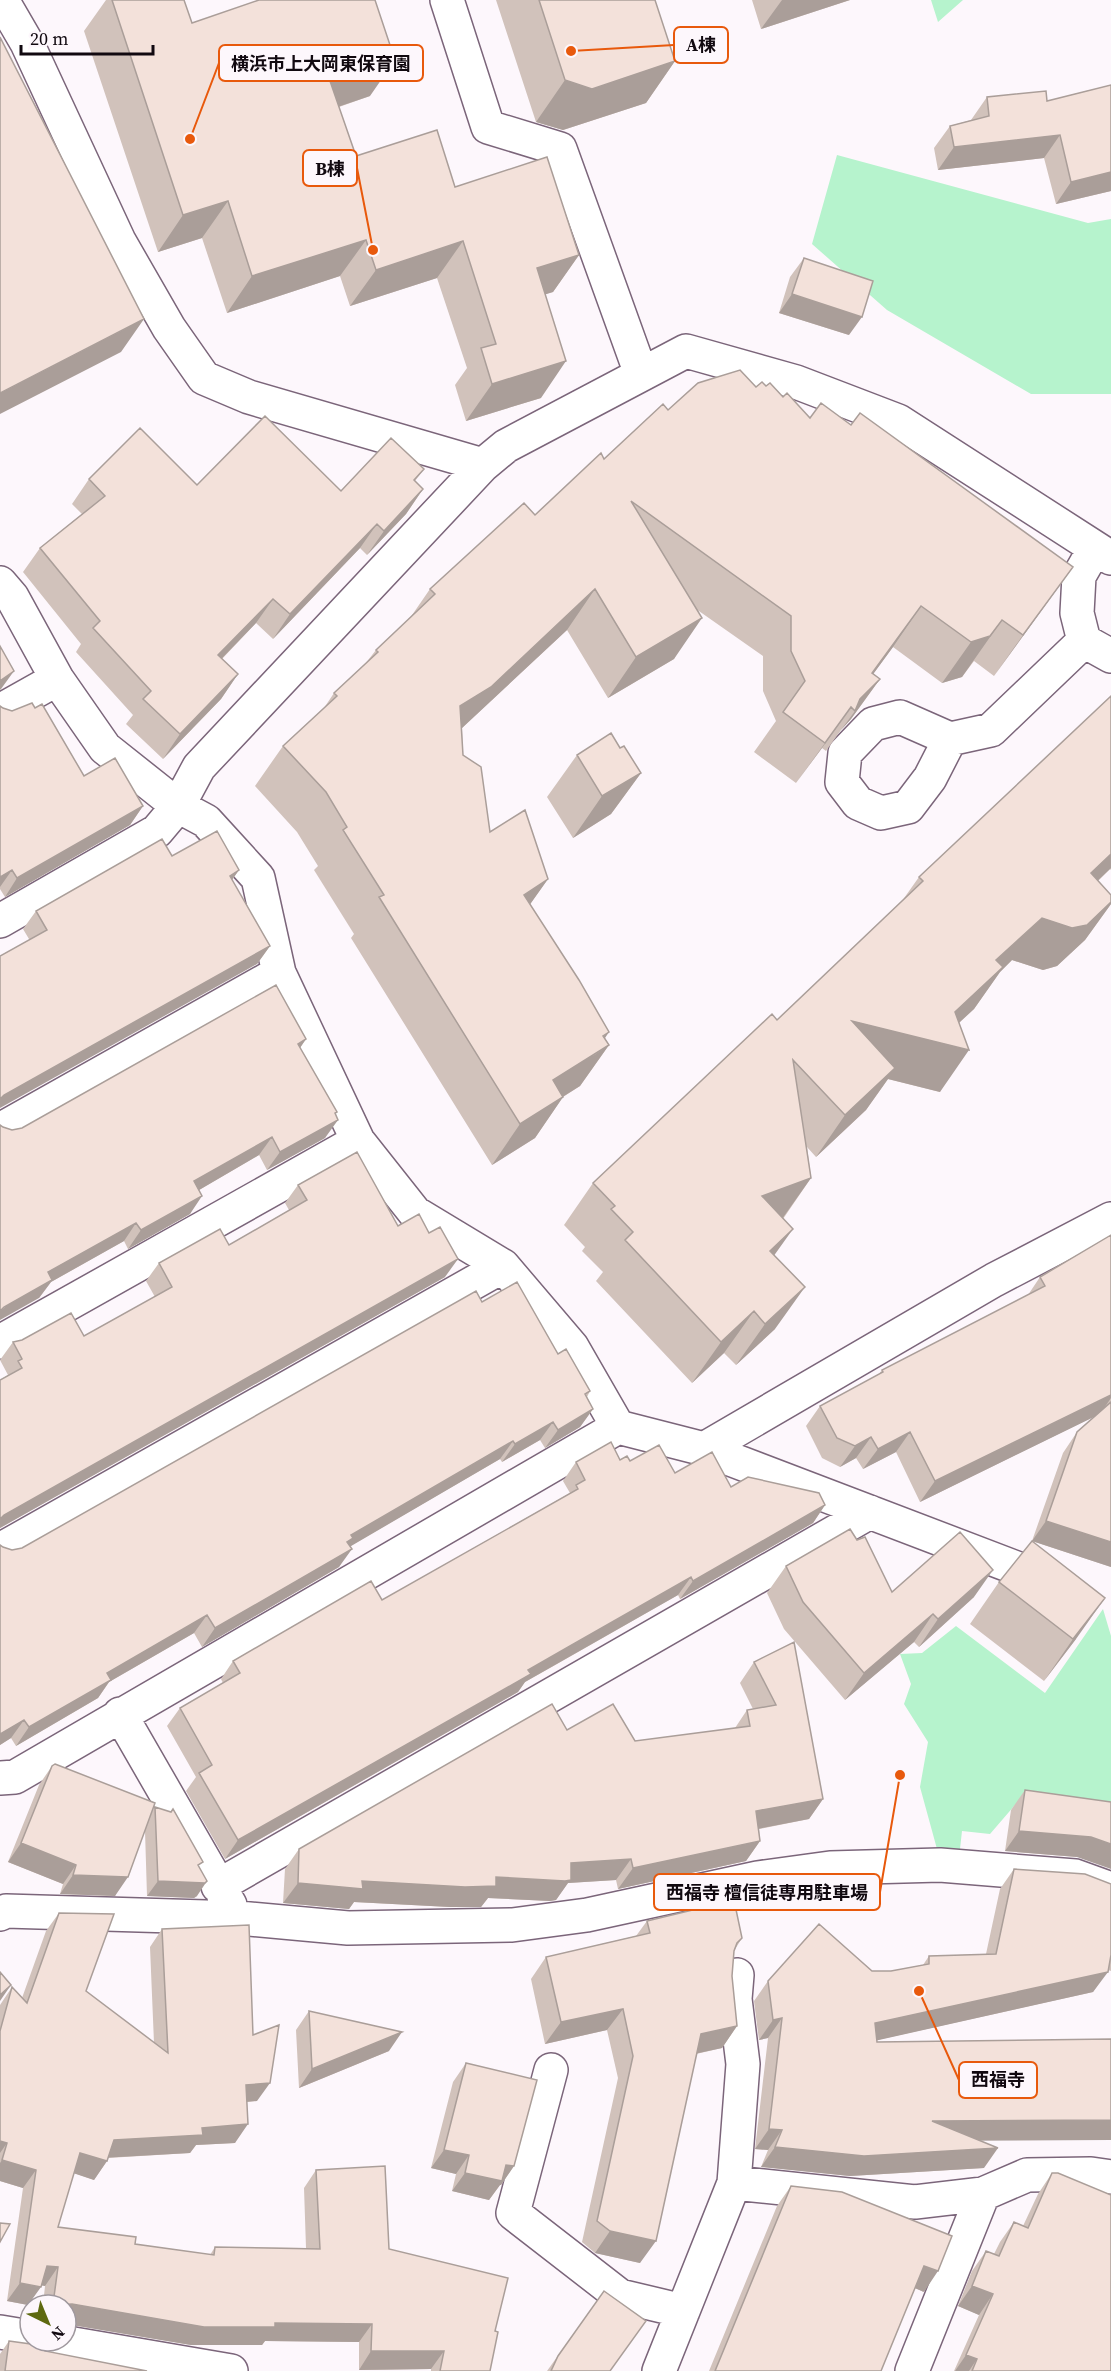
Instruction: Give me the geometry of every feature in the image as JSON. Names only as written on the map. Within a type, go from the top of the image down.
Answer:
[{"type":"street","points":[[2,0],[27,43],[119,241],[169,328],[204,378],[249,397],[483,465]]},
{"type":"street","points":[[447,0],[488,127],[560,149],[641,374]]},
{"type":"street","points":[[0,921],[157,831],[178,806],[199,767],[483,465],[506,446],[686,351],[796,382],[898,422],[1103,553],[1079,576],[1077,613],[1097,649],[991,729],[950,739]]},
{"type":"street","points":[[0,583],[12,597],[57,679],[105,748],[178,806],[206,821],[258,878],[279,973],[358,1141],[415,1213],[503,1266],[572,1347],[618,1427]]},
{"type":"street","points":[[0,711],[57,679]]},
{"type":"street","points":[[0,1130],[279,973]]},
{"type":"street","points":[[0,1342],[358,1141]]},
{"type":"street","points":[[705,1449],[994,1280],[1111,1219]]},
{"type":"street","points":[[0,1550],[503,1266]]},
{"type":"street","points":[[0,1778],[15,1777],[618,1427],[705,1449],[1081,1592]]},
{"type":"street","points":[[218,1886],[870,1512]]},
{"type":"street","points":[[120,1714],[218,1886],[239,1918]]},
{"type":"street","points":[[0,1914],[6,1911],[239,1918],[348,1928],[512,1925],[587,1915],[757,1878],[830,1868],[950,1865],[1075,1876],[1111,1889]]},
{"type":"street","points":[[659,2371],[734,2183],[743,2064],[735,1999],[736,1975]]},
{"type":"street","points":[[551,2070],[513,2213],[620,2296],[683,2311]]},
{"type":"street","points":[[734,2183],[915,2202],[983,2194],[1027,2175],[1091,2174],[1111,2177]]},
{"type":"street","points":[[912,2371],[983,2194]]},
{"type":"street","points":[[0,2331],[18,2335]]},
{"type":"street","points":[[78,2345],[231,2371]]},
{"type":"green space","points":[[931,0],[963,0],[938,22]]},
{"type":"green space","points":[[837,155],[1088,223],[1111,219],[1111,394],[1031,394],[887,310],[812,244]]},
{"type":"green space","points":[[1103,1609],[1111,1636],[1111,1804],[1021,1798],[990,1834],[962,1831],[960,1849],[937,1849],[920,1787],[928,1742],[904,1704],[911,1684],[900,1654],[922,1653],[956,1626],[1045,1693]]},
{"type":"building","points":[[112,0],[184,0],[192,23],[259,0],[375,0],[395,60],[330,81],[356,156],[437,130],[455,187],[547,157],[579,255],[537,268],[566,361],[492,384],[481,348],[496,344],[463,241],[376,270],[366,240],[252,276],[228,201],[183,215]]},
{"type":"building","points":[[539,0],[655,0],[675,61],[592,89],[565,80]]},
{"type":"building","points":[[0,37],[144,319],[0,393]]},
{"type":"building","points":[[1111,85],[1111,172],[1071,182],[1060,135],[954,147],[950,126],[989,116],[987,97],[1046,91],[1047,101]]},
{"type":"building","points":[[804,258],[873,281],[862,317],[792,294]]},
{"type":"building","points":[[740,370],[756,387],[762,382],[766,386],[770,383],[783,397],[787,393],[810,418],[821,403],[851,425],[860,413],[1073,567],[1023,635],[1002,620],[990,636],[971,642],[921,606],[872,673],[880,679],[860,699],[855,711],[851,707],[825,743],[783,712],[805,681],[791,651],[791,616],[631,501],[702,618],[636,657],[595,589],[491,687],[460,706],[463,755],[481,767],[490,832],[525,810],[548,879],[524,895],[579,980],[609,1032],[603,1036],[609,1045],[553,1080],[563,1097],[520,1124],[379,897],[384,895],[343,830],[347,827],[326,792],[283,746],[337,696],[334,693],[435,594],[430,589],[524,503],[535,515],[601,453],[604,459],[663,404],[668,410],[698,383]]},
{"type":"building","points":[[265,416],[341,491],[391,438],[424,469],[414,480],[423,489],[384,531],[377,524],[290,614],[273,599],[218,655],[238,674],[180,734],[143,699],[151,691],[93,628],[100,621],[40,548],[105,496],[89,479],[140,428],[197,485]]},
{"type":"building","points":[[0,646],[14,671],[0,681]]},
{"type":"building","points":[[1111,696],[1111,854],[1091,873],[1111,895],[1111,902],[1087,925],[1072,928],[1042,918],[996,960],[1003,967],[955,1012],[969,1050],[852,1021],[895,1068],[845,1115],[793,1060],[811,1178],[762,1196],[793,1229],[770,1251],[805,1287],[765,1324],[754,1311],[721,1342],[625,1240],[633,1232],[611,1209],[615,1206],[593,1183],[772,1014],[777,1020],[923,881],[919,877]]},
{"type":"building","points":[[32,703],[35,708],[42,704],[84,776],[115,758],[143,806],[17,878],[12,870],[0,877],[0,706],[12,711]]},
{"type":"building","points":[[611,733],[620,748],[624,746],[641,773],[602,796],[577,755]]},
{"type":"building","points":[[217,831],[239,870],[230,876],[270,946],[0,1099],[0,956],[47,930],[36,911],[162,839],[172,856]]},
{"type":"building","points":[[276,985],[306,1039],[298,1044],[337,1112],[335,1113],[338,1120],[280,1152],[272,1137],[194,1181],[202,1196],[141,1230],[136,1223],[48,1272],[52,1280],[0,1311],[0,1125],[12,1130],[22,1128]]},
{"type":"building","points":[[357,1152],[398,1226],[419,1214],[429,1233],[440,1227],[458,1259],[0,1519],[0,1380],[22,1368],[18,1361],[22,1359],[13,1342],[22,1340],[71,1313],[84,1336],[172,1287],[159,1263],[220,1229],[229,1245],[307,1200],[298,1185]]},
{"type":"building","points":[[1111,1235],[1111,1395],[935,1481],[910,1432],[878,1449],[871,1437],[855,1446],[837,1438],[820,1406],[883,1372],[882,1370],[1045,1286],[1040,1277]]},
{"type":"building","points":[[517,1282],[558,1354],[566,1349],[590,1391],[585,1394],[593,1409],[558,1430],[553,1422],[515,1444],[513,1441],[351,1535],[353,1538],[347,1542],[352,1549],[215,1628],[207,1615],[107,1673],[111,1680],[29,1727],[24,1720],[0,1734],[0,1545],[12,1550],[22,1548],[476,1291],[482,1302]]},
{"type":"building","points":[[1111,1402],[1111,1542],[1046,1521],[1077,1432]]},
{"type":"building","points":[[611,1442],[620,1460],[627,1456],[630,1461],[659,1445],[675,1473],[712,1452],[731,1487],[748,1477],[819,1493],[825,1505],[693,1581],[691,1577],[570,1646],[528,1670],[531,1674],[238,1840],[199,1773],[212,1765],[180,1708],[240,1673],[233,1661],[371,1581],[382,1600],[578,1489],[576,1485],[585,1480],[576,1462]]},
{"type":"building","points":[[850,1529],[857,1540],[865,1537],[892,1592],[960,1532],[993,1570],[938,1619],[933,1614],[864,1673],[803,1602],[786,1566]]},
{"type":"building","points":[[1032,1541],[1105,1598],[1073,1639],[999,1582]]},
{"type":"building","points":[[794,1642],[823,1799],[756,1811],[760,1841],[633,1868],[631,1859],[571,1863],[571,1880],[565,1881],[496,1877],[496,1886],[465,1887],[362,1881],[363,1889],[298,1883],[299,1849],[552,1704],[567,1730],[613,1704],[635,1741],[750,1726],[747,1710],[776,1705],[754,1662]]},
{"type":"building","points":[[55,1764],[155,1803],[128,1877],[73,1875],[76,1865],[21,1843],[52,1766]]},
{"type":"building","points":[[1025,1790],[1111,1802],[1111,1844],[1091,1837],[1019,1831]]},
{"type":"building","points":[[155,1807],[171,1812],[173,1809],[203,1862],[198,1865],[207,1881],[205,1883],[158,1881]]},
{"type":"building","points":[[1014,1869],[1085,1874],[1111,1884],[1111,1955],[1108,1972],[875,2023],[877,2042],[1111,2039],[1111,2120],[932,2121],[998,2148],[864,2156],[775,2147],[782,2130],[769,2129],[782,2018],[773,2020],[768,1981],[819,1924],[872,1971],[891,1971],[929,1964],[929,1956],[996,1954]]},
{"type":"building","points":[[734,1900],[742,1938],[734,1951],[732,1976],[737,2026],[701,2034],[656,2241],[610,2231],[597,2221],[633,2056],[623,2009],[561,2022],[546,1957],[650,1933],[647,1921]]},
{"type":"building","points":[[59,1913],[114,1914],[86,1991],[168,2053],[162,1929],[249,1925],[253,2035],[279,2025],[270,2083],[246,2085],[248,2124],[202,2128],[203,2135],[114,2140],[107,2161],[80,2153],[58,2227],[136,2237],[135,2244],[214,2255],[215,2247],[320,2249],[316,2170],[385,2166],[389,2249],[508,2278],[495,2331],[498,2332],[490,2371],[440,2371],[444,2351],[371,2351],[372,2324],[275,2323],[275,2327],[204,2327],[78,2305],[78,2293],[54,2293],[58,2267],[47,2266],[41,2287],[20,2283],[36,2170],[2,2160],[7,2143],[0,2141],[0,2031],[12,1987],[27,2003]]},
{"type":"building","points":[[0,1972],[11,1985],[0,1995]]},
{"type":"building","points":[[309,2011],[402,2032],[312,2069]]},
{"type":"building","points":[[466,2063],[537,2080],[514,2166],[506,2165],[502,2181],[465,2173],[469,2155],[444,2150]]},
{"type":"building","points":[[1052,2173],[1058,2173],[1111,2195],[1111,2371],[972,2371],[977,2359],[966,2355],[993,2294],[972,2286],[986,2251],[999,2256],[1014,2222],[1028,2228]]},
{"type":"building","points":[[791,2186],[842,2192],[952,2236],[938,2271],[924,2266],[881,2371],[715,2371]]},
{"type":"building","points":[[0,2223],[10,2224],[0,2242]]},
{"type":"building","points":[[604,2291],[646,2321],[610,2371],[551,2371],[558,2356]]},
{"type":"building","points":[[9,2341],[18,2342],[18,2353],[55,2353],[147,2371],[5,2371]]},
{"type":"place","name":"A棟","points":[[571,51]]},
{"type":"place","name":"横浜市上大岡東保育園","points":[[190,139]]},
{"type":"place","name":"B棟","points":[[373,250]]},
{"type":"place","name":"西福寺 檀信徒専用駐車場","points":[[900,1775]]},
{"type":"place","name":"西福寺","points":[[919,1991]]}]
